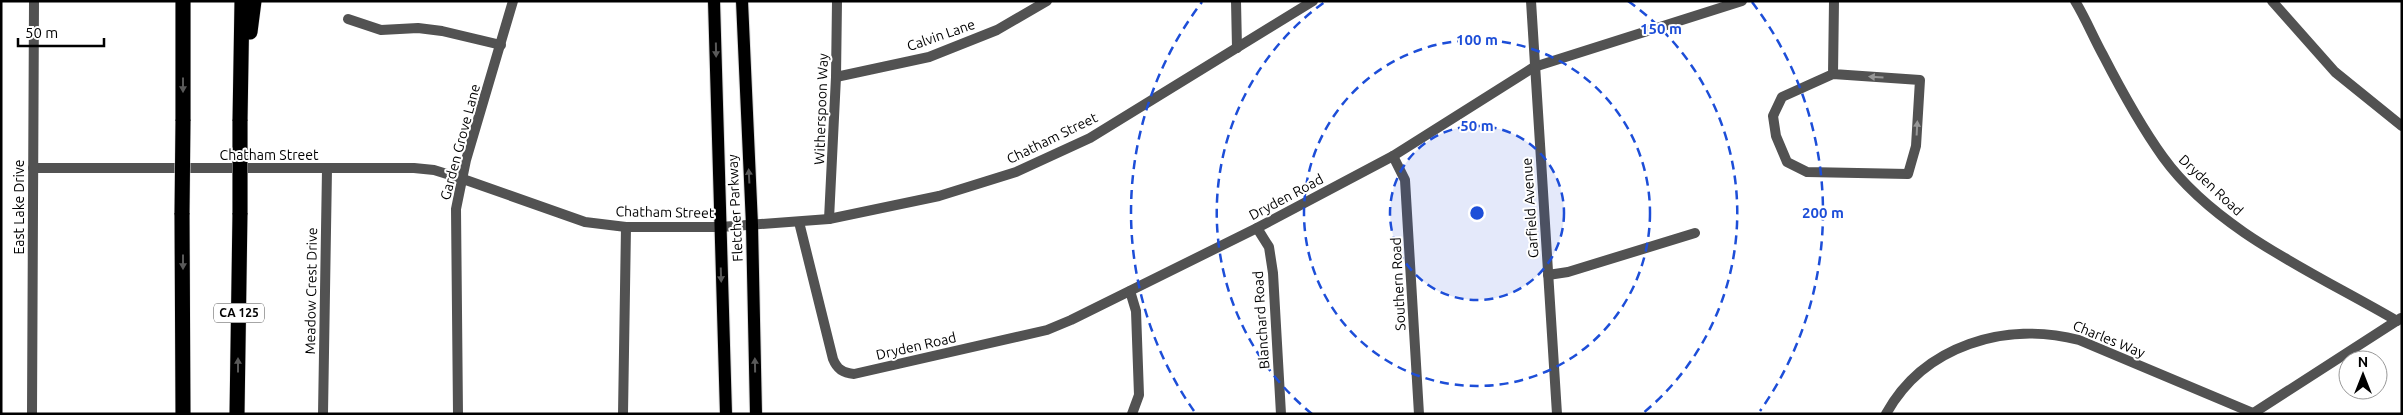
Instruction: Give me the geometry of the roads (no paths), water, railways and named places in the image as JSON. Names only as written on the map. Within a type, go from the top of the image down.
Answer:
[{"type":"highway","points":[[178,1],[183,54]]},
{"type":"highway","points":[[183,1],[183,414]]},
{"type":"highway","name":"CA 125","points":[[238,414],[242,1]]},
{"type":"highway","points":[[240,105],[254,1]]},
{"type":"main road","name":"Fletcher Parkway","points":[[714,1],[726,414]]},
{"type":"main road","name":"Fletcher Parkway","points":[[742,1],[752,225],[756,414]]},
{"type":"street","name":"East Lake Drive","points":[[32,414],[34,1]]},
{"type":"street","name":"Garden Grove Lane","points":[[458,414],[456,209],[466,160],[514,1]]},
{"type":"street","name":"Witherspoon Way","points":[[829,219],[836,76],[837,1]]},
{"type":"street","name":"Calvin Lane","points":[[836,76],[929,57],[997,30],[1047,1]]},
{"type":"street","points":[[1236,1],[1237,48]]},
{"type":"street","name":"Chatham Street","points":[[33,168],[414,168],[434,170],[463,179],[585,222],[626,227],[720,227],[829,219],[939,196],[991,181],[1033,165],[1090,138],[1313,1]]},
{"type":"street","name":"Garfield Avenue","points":[[1531,1],[1557,414]]},
{"type":"street","name":"Dryden Road","points":[[799,222],[833,359],[842,371],[854,374],[1038,332],[1072,320],[1130,292],[1393,156],[1534,66],[1742,1]]},
{"type":"street","points":[[1833,74],[1834,1]]},
{"type":"street","name":"Dryden Road","points":[[2075,1],[2145,132],[2173,170],[2200,198],[2250,236],[2399,320]]},
{"type":"street","points":[[2272,1],[2335,72],[2402,126]]},
{"type":"street","points":[[348,20],[381,30],[418,28],[442,31],[501,45]]},
{"type":"street","points":[[1833,74],[1920,80],[1916,146],[1908,174],[1807,172],[1788,162],[1776,136],[1773,116],[1782,97],[1833,74]]},
{"type":"street","name":"Southern Road","points":[[1393,156],[1405,180],[1419,414]]},
{"type":"street","name":"Meadow Crest Drive","points":[[323,414],[327,169]]},
{"type":"street","points":[[623,414],[626,227]]},
{"type":"street","name":"Blanchard Road","points":[[1257,228],[1269,247],[1273,273],[1281,414]]},
{"type":"street","points":[[1548,275],[1568,272],[1695,234]]},
{"type":"street","points":[[1130,292],[1136,311],[1139,395],[1132,414]]},
{"type":"street","points":[[2253,413],[2399,320]]},
{"type":"street","name":"Charles Way","points":[[1886,414],[1909,383],[1941,357],[1959,347],[1989,337],[2025,332],[2051,333],[2079,340],[2253,413]]}]
